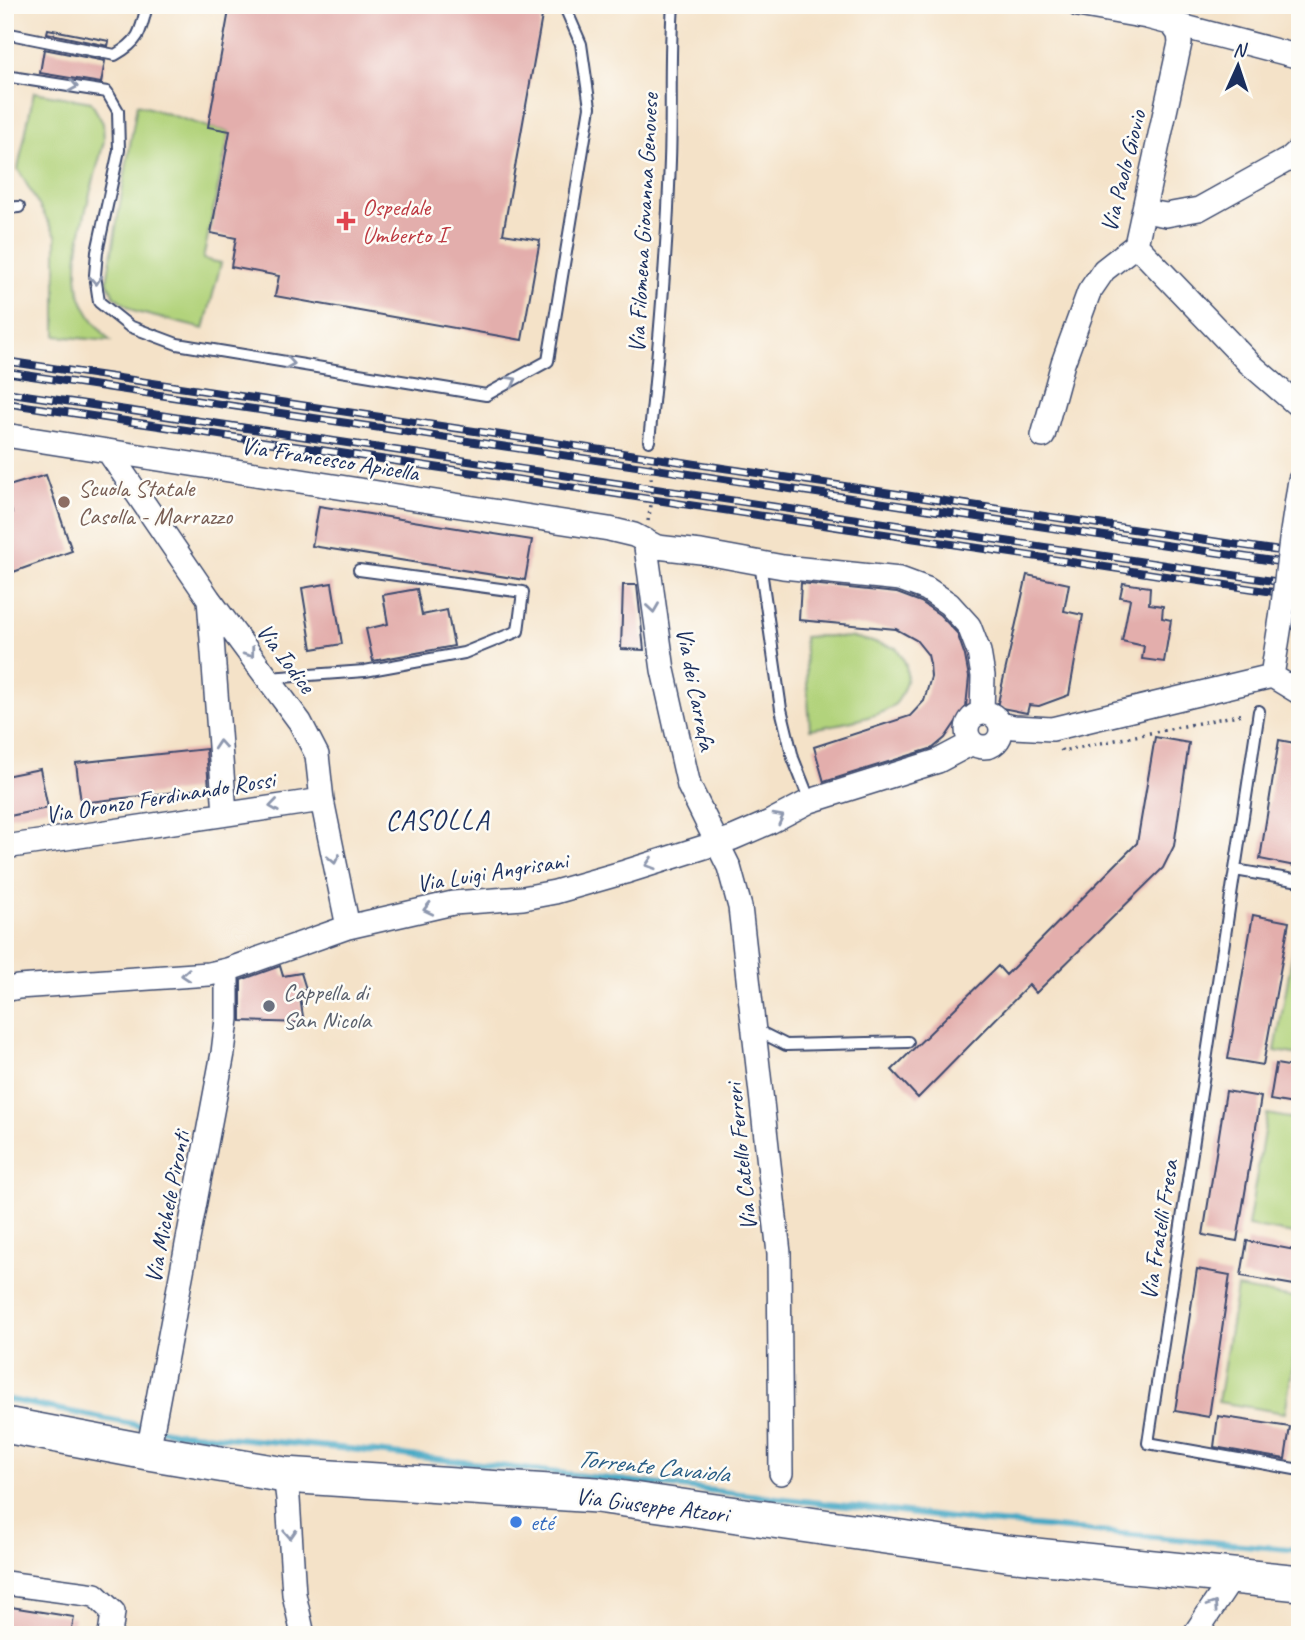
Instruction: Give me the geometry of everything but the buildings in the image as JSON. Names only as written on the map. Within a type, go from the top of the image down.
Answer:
[{"type":"main road","name":"Via Giuseppe Atzori","points":[[5,1425],[149,1446],[285,1475],[597,1495],[1006,1553],[1300,1583]]},
{"type":"street","points":[[1078,5],[1147,17],[1171,15],[1300,57]]},
{"type":"street","name":"Via Paolo Giovio","points":[[1043,436],[1063,363],[1089,292],[1104,270],[1136,245],[1180,43],[1171,15]]},
{"type":"street","points":[[1143,211],[1166,215],[1199,209],[1290,159],[1300,149]]},
{"type":"street","points":[[1136,245],[1249,363],[1300,407]]},
{"type":"street","name":"Via Francesco Apicella","points":[[5,435],[609,528],[634,535],[657,547],[760,563],[900,579],[927,589],[949,604],[968,626],[979,653],[984,676],[987,731]]},
{"type":"street","name":"Via Iodice","points":[[108,451],[209,599],[300,722],[317,755],[322,800],[348,927]]},
{"type":"street","points":[[1272,676],[1300,480]]},
{"type":"street","name":"Via dei Carrafa","points":[[645,540],[663,670],[689,786],[715,842]]},
{"type":"street","points":[[209,599],[225,813]]},
{"type":"street","points":[[987,731],[1014,727],[1052,729],[1272,676],[1300,693]]},
{"type":"street","name":"Via Luigi Angrisani","points":[[5,990],[209,974],[348,927],[453,903],[523,898],[555,892],[715,842],[770,822],[810,801],[938,761],[987,731]]},
{"type":"street","name":"Via Oronzo Ferdinando Rossi","points":[[5,847],[322,800]]},
{"type":"street","name":"Via Catello Ferreri","points":[[715,842],[729,867],[740,907],[779,1254],[781,1473]]},
{"type":"street","name":"Via Michele Pironti","points":[[149,1446],[223,1053],[227,1019],[227,970]]},
{"type":"street","points":[[285,1475],[294,1594],[303,1635]]},
{"type":"street","points":[[1194,1635],[1233,1577]]},
{"type":"street","points":[[5,1583],[95,1595],[112,1623]]},
{"type":"lane","points":[[5,33],[115,55],[141,35],[147,5]]},
{"type":"lane","points":[[5,76],[107,92],[118,111],[119,150],[97,252],[95,275],[99,302],[129,326],[177,344],[486,395],[548,361],[590,107],[580,44],[564,5]]},
{"type":"lane","name":"Via Filomena Giovanna Genovese","points":[[649,441],[662,326],[671,157],[670,47],[673,5]]},
{"type":"lane","points":[[5,208],[19,207]]},
{"type":"lane","points":[[760,563],[781,709],[793,758],[810,801]]},
{"type":"lane","points":[[268,678],[365,671],[464,653],[518,631],[523,592],[359,570]]},
{"type":"lane","name":"Via Fratelli Fresa","points":[[1259,711],[1148,1443],[1300,1470]]},
{"type":"lane","points":[[1235,870],[1300,881]]},
{"type":"lane","points":[[754,1029],[786,1045],[908,1042]]},
{"type":"path","points":[[650,468],[652,500]]},
{"type":"path","points":[[1052,729],[1062,751],[1259,711]]},
{"type":"green space","points":[[34,92],[91,102],[103,123],[104,141],[81,232],[77,269],[82,301],[110,341],[56,336],[56,235],[18,169]]},
{"type":"green space","points":[[137,104],[208,127],[230,131],[203,259],[221,263],[204,329],[136,312],[114,296],[107,281]]},
{"type":"green space","points":[[804,637],[857,638],[896,648],[904,661],[907,674],[895,704],[867,717],[810,729]]},
{"type":"green space","points":[[1294,946],[1300,947],[1300,1055],[1275,1051]]},
{"type":"green space","points":[[1267,1114],[1300,1120],[1300,1235],[1248,1226]]},
{"type":"green space","points":[[1237,1288],[1300,1299],[1300,1320],[1285,1413],[1218,1402]]},
{"type":"waterway","name":"Torrente Cavaiola","points":[[5,1399],[173,1432],[350,1449],[977,1521],[1300,1550]]},
{"type":"railway","points":[[5,361],[1300,554]]},
{"type":"railway","points":[[5,372],[1300,565]]},
{"type":"railway","points":[[5,392],[1300,585]]},
{"type":"railway","points":[[5,403],[1300,596]]},
{"type":"place","name":"Ospedale Umberto I","points":[[346,221]]},
{"type":"place","name":"Scuola Statale Casolla - Marrazzo","points":[[64,502]]},
{"type":"place","name":"Cappella di San Nicola","points":[[269,1006]]},
{"type":"place","name":"eté","points":[[516,1522]]},
{"type":"district","name":"CASOLLA","points":[[438,819]]}]
